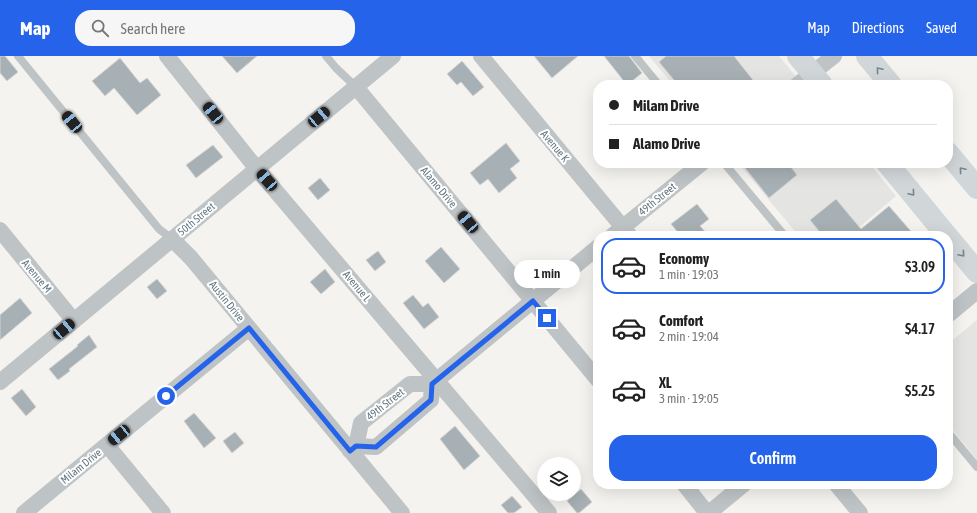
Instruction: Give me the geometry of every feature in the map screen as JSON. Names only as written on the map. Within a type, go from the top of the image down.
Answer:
[{"type":"main road","points":[[798,56],[810,80]]},
{"type":"main road","points":[[867,56],[887,80]]},
{"type":"main road","points":[[953,159],[977,188]]},
{"type":"main road","points":[[891,168],[944,231]]},
{"type":"main road","points":[[953,242],[977,272]]},
{"type":"street","name":"Avenue L","points":[[167,56],[257,169],[435,382],[549,513]]},
{"type":"street","name":"50th Street","points":[[0,382],[393,56]]},
{"type":"street","name":"Avenue K","points":[[481,56],[619,231]]},
{"type":"street","points":[[811,80],[834,56]]},
{"type":"street","name":"Alamo Drive","points":[[356,86],[593,374]]},
{"type":"street","name":"49th Street","points":[[623,231],[696,168]]},
{"type":"street","name":"Avenue M","points":[[0,230],[74,321]]},
{"type":"street","name":"Austin Drive","points":[[172,239],[191,258],[249,328],[353,448],[402,513]]},
{"type":"street","points":[[353,448],[376,447],[431,400],[435,382],[593,252]]},
{"type":"street","points":[[953,311],[977,291]]},
{"type":"street","name":"Milam Drive","points":[[24,513],[249,328]]},
{"type":"street","name":"49th Street","points":[[353,448],[361,423],[410,384],[435,382]]},
{"type":"street","points":[[107,445],[163,513]]},
{"type":"street","points":[[688,489],[708,513],[738,489]]},
{"type":"street","points":[[840,489],[860,513]]},
{"type":"lane","points":[[18,56],[158,229],[172,239]]},
{"type":"lane","points":[[326,56],[336,68],[356,86]]},
{"type":"lane","points":[[635,56],[655,80]]},
{"type":"lane","points":[[728,168],[781,231]]},
{"type":"lane","points":[[953,438],[977,467]]},
{"type":"shaded area","points":[[649,56],[779,56],[799,80],[669,80]]},
{"type":"shaded area","points":[[742,168],[873,168],[896,196],[855,231],[795,231]]},
{"type":"shaded area","points":[[977,320],[977,460],[953,430],[953,340]]},
{"type":"building","points":[[0,56],[5,56],[18,72],[7,81],[0,73]]},
{"type":"building","points":[[222,56],[257,56],[237,73]]},
{"type":"building","points":[[534,56],[578,56],[552,78]]},
{"type":"building","points":[[604,56],[629,56],[642,73],[633,80],[623,80]]},
{"type":"building","points":[[666,56],[734,56],[753,80],[674,80],[659,62]]},
{"type":"building","points":[[120,58],[140,83],[147,78],[161,95],[137,115],[114,88],[105,96],[92,81]]},
{"type":"building","points":[[462,61],[484,87],[473,96],[461,82],[457,85],[447,74]]},
{"type":"building","points":[[506,143],[520,161],[510,169],[517,178],[499,193],[488,179],[480,185],[470,173]]},
{"type":"building","points":[[213,145],[223,157],[196,178],[186,165]]},
{"type":"building","points":[[745,168],[792,168],[797,175],[769,198]]},
{"type":"building","points":[[320,178],[330,190],[318,200],[308,188]]},
{"type":"building","points":[[836,199],[861,229],[889,206],[911,231],[819,231],[810,220]]},
{"type":"building","points":[[697,204],[709,219],[700,226],[704,231],[677,231],[671,224]]},
{"type":"building","points":[[441,247],[460,269],[444,283],[425,261]]},
{"type":"building","points":[[378,251],[386,262],[375,271],[366,260]]},
{"type":"building","points":[[325,269],[335,282],[321,294],[310,282]]},
{"type":"building","points":[[157,279],[167,291],[157,299],[147,287]]},
{"type":"building","points":[[413,295],[423,307],[428,303],[439,317],[424,329],[403,303]]},
{"type":"building","points":[[20,298],[32,313],[0,340],[0,315]]},
{"type":"building","points":[[89,335],[97,347],[69,369],[70,371],[58,380],[49,369],[78,346],[77,345]]},
{"type":"building","points":[[22,389],[36,407],[26,416],[11,398]]},
{"type":"building","points":[[194,413],[216,438],[204,448],[184,421]]},
{"type":"building","points":[[455,426],[480,456],[464,470],[440,439]]},
{"type":"building","points":[[235,432],[244,443],[232,453],[223,441]]},
{"type":"building","points":[[581,489],[592,502],[577,513],[567,501],[581,501]]},
{"type":"building","points":[[512,496],[522,507],[514,513],[508,513],[501,505]]},
{"type":"route","points":[[166,396],[249,328],[350,451],[356,446],[376,447],[431,400],[432,384],[533,301],[547,318]]}]
